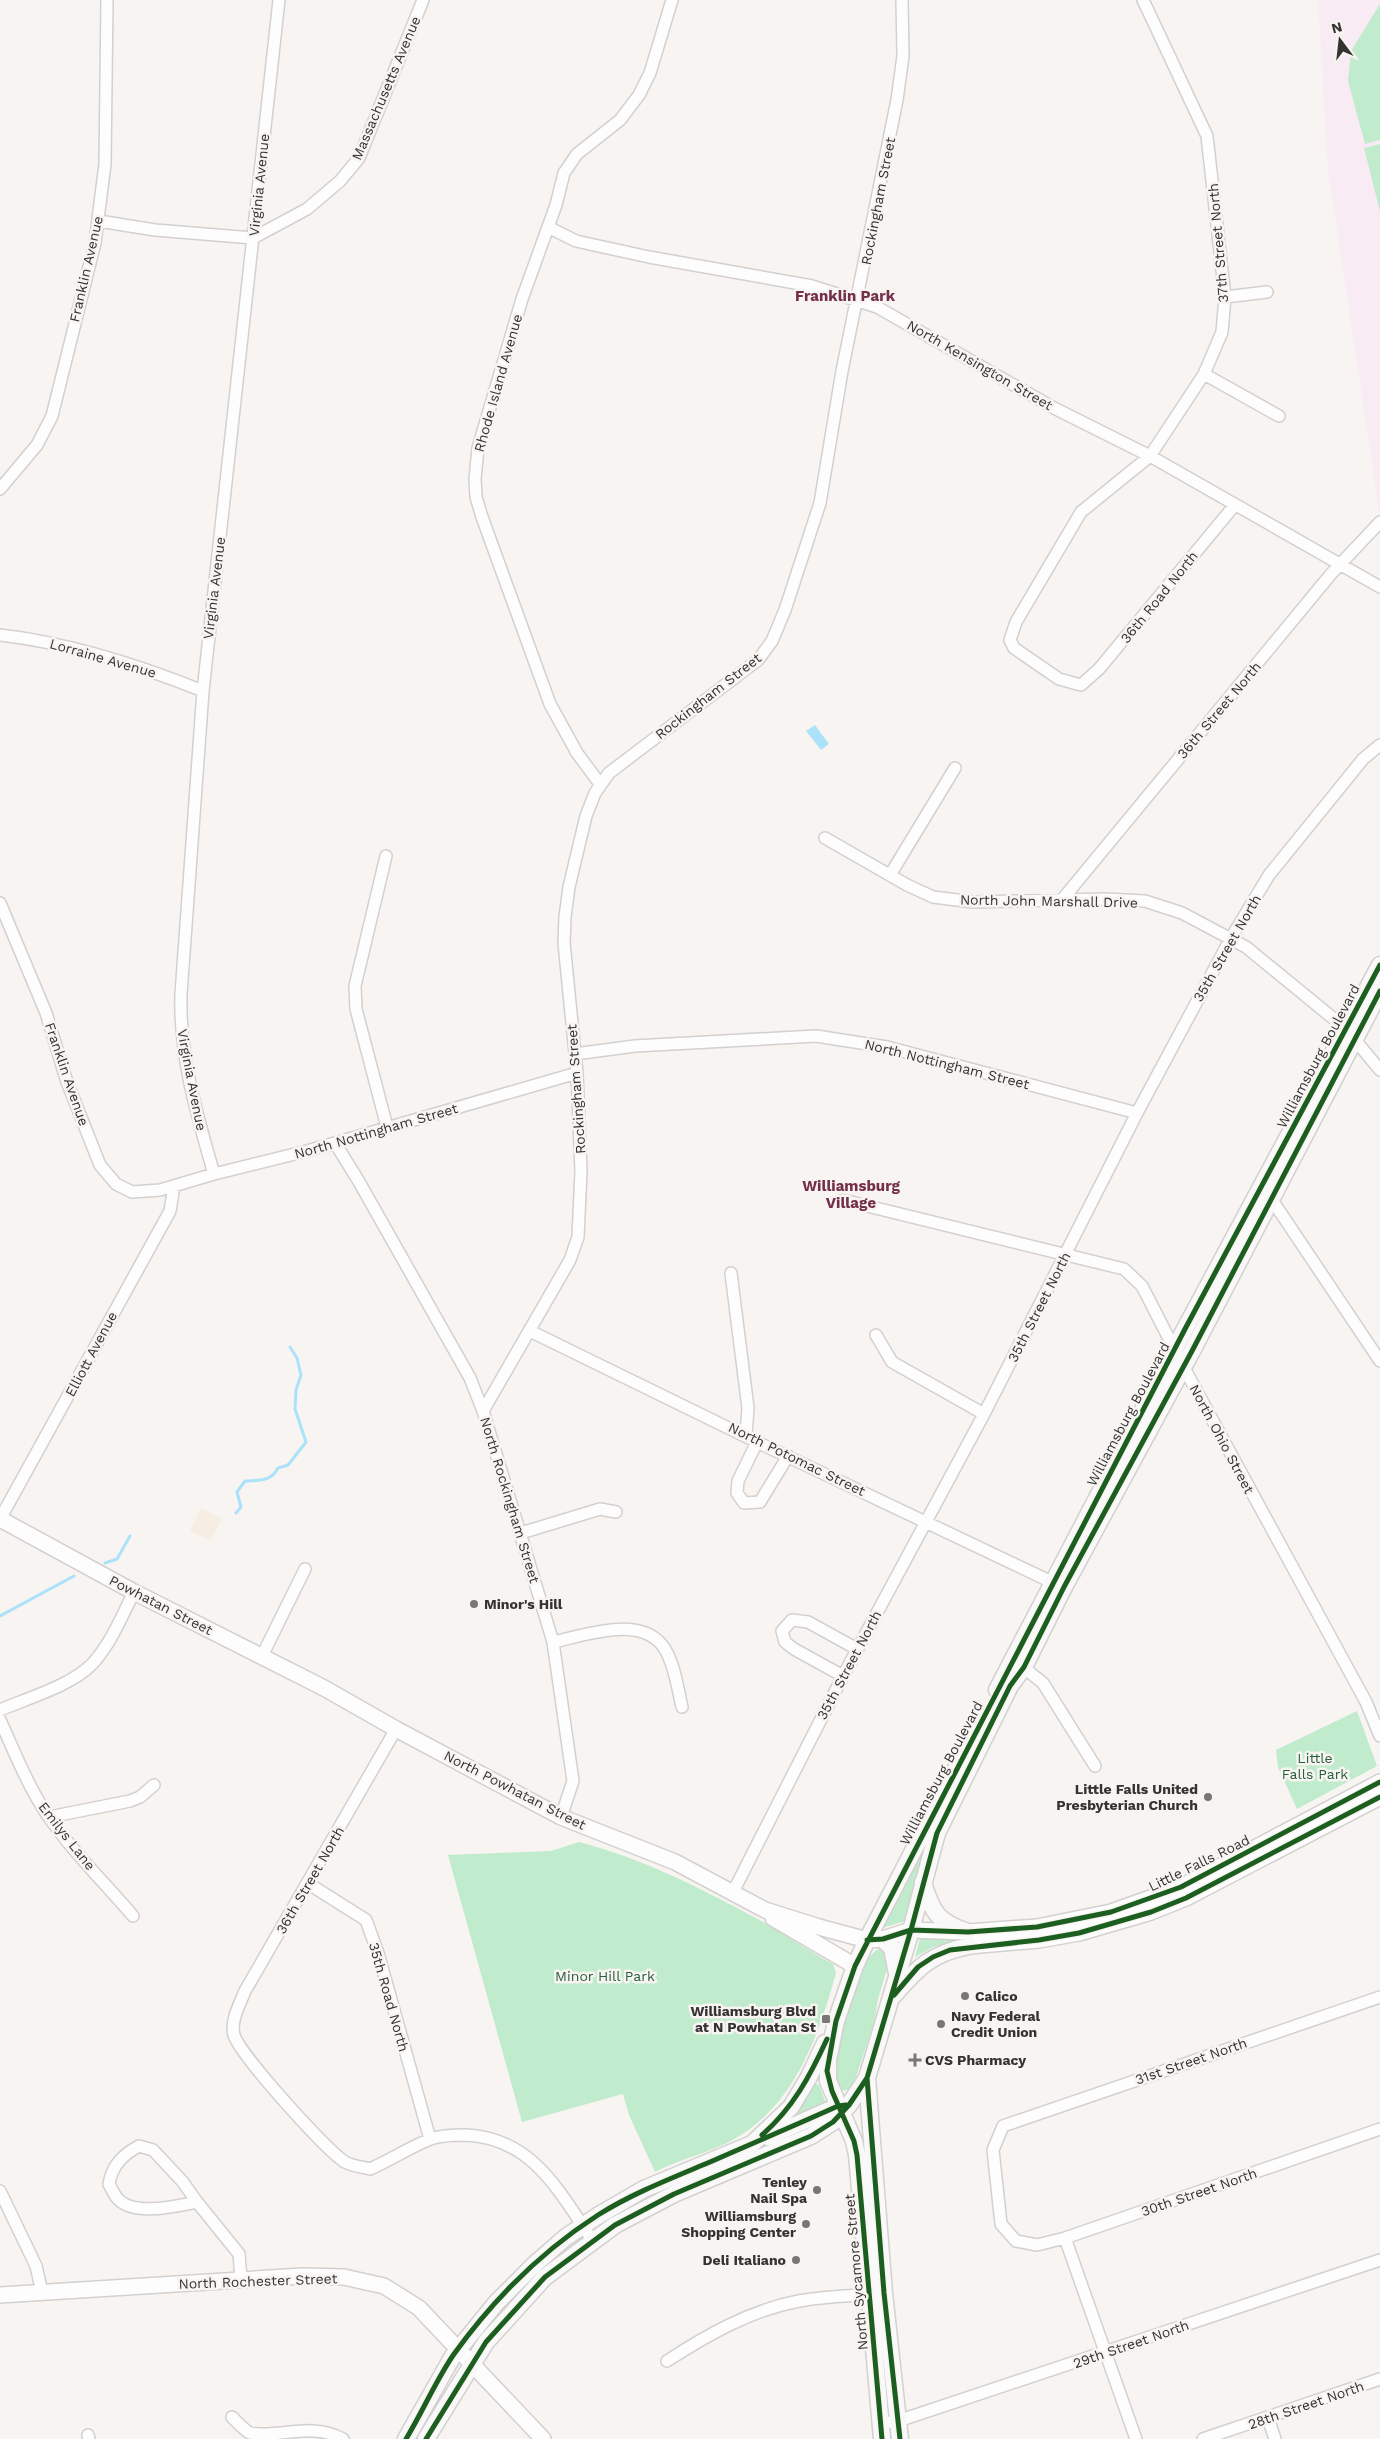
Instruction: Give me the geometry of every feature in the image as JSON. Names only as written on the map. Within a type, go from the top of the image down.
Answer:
[{"type":"main road","name":"Williamsburg Boulevard","points":[[1059,1585],[1183,1366],[1266,1193],[1350,1033],[1380,965]]},
{"type":"main road","name":"Williamsburg Boulevard","points":[[1350,1033],[1380,991]]},
{"type":"main road","name":"Williamsburg Boulevard","points":[[843,2108],[827,2071],[836,2021],[855,1966],[875,1939],[1059,1585],[1175,1350],[1266,1193]]},
{"type":"main road","name":"Williamsburg Boulevard","points":[[426,2439],[473,2363],[503,2322],[545,2277],[593,2240],[648,2207],[810,2136],[833,2122],[867,2078],[911,1930],[937,1833],[1010,1686],[1018,1663]]},
{"type":"main road","points":[[890,1998],[918,1967],[933,1957],[969,1939],[942,1921],[928,1901],[923,1882]]},
{"type":"main road","points":[[875,1939],[892,1948],[897,1976]]},
{"type":"main road","points":[[757,2142],[791,2107],[809,2077],[836,2021]]},
{"type":"main road","name":"North Sycamore Street","points":[[867,2078],[874,2164],[881,2432]]},
{"type":"main road","points":[[406,2439],[459,2348],[496,2303],[535,2264],[582,2226],[644,2190],[843,2108]]},
{"type":"main road","name":"North Sycamore Street","points":[[843,2108],[861,2121],[874,2164]]},
{"type":"main road","name":"North Sycamore Street","points":[[843,2108],[857,2155],[900,2439]]},
{"type":"main road","points":[[810,2136],[836,2135],[852,2145],[857,2155]]},
{"type":"street","name":"Franklin Avenue","points":[[0,489],[37,445],[52,416],[99,221],[106,141],[107,0]]},
{"type":"street","name":"Virginia Avenue","points":[[214,1174],[192,1093],[181,1017],[203,691],[279,0]]},
{"type":"street","name":"Massachusetts Avenue","points":[[253,238],[314,204],[328,194],[354,166],[372,128],[422,0]]},
{"type":"street","name":"Rhode Island Avenue","points":[[600,784],[562,728],[542,682],[482,518],[476,497],[475,479],[478,448],[491,402],[522,299],[548,227],[563,177],[569,164],[586,145],[620,120],[639,95],[650,73],[672,0]]},
{"type":"street","name":"Rockingham Street","points":[[570,1260],[578,1237],[580,1214],[577,1073],[564,943],[569,887],[586,816],[600,784],[609,773],[748,669],[764,653],[772,641],[786,610],[820,503],[842,371],[897,100],[903,56],[902,0]]},
{"type":"street","name":"37th Street North","points":[[1082,685],[1058,679],[1014,648],[1010,640],[1016,622],[1081,512],[1150,456],[1204,374],[1222,332],[1225,296],[1210,150],[1204,129],[1142,0]]},
{"type":"street","points":[[99,221],[155,230],[253,238]]},
{"type":"street","name":"North Kensington Street","points":[[548,227],[576,241],[649,257],[812,286],[858,299],[878,307],[1054,408],[1150,456],[1234,506],[1380,587]]},
{"type":"street","points":[[1225,296],[1267,292]]},
{"type":"street","points":[[1204,374],[1279,416]]},
{"type":"street","name":"36th Road North","points":[[1082,685],[1099,669],[1234,506]]},
{"type":"street","name":"36th Street North","points":[[1061,901],[1340,564],[1380,522]]},
{"type":"street","name":"Lorraine Avenue","points":[[0,635],[51,642],[167,677],[203,691]]},
{"type":"street","name":"35th Street North","points":[[733,1892],[857,1649],[984,1414],[1137,1113],[1231,938],[1269,875],[1363,760],[1380,745]]},
{"type":"street","points":[[890,875],[955,768]]},
{"type":"street","name":"North John Marshall Drive","points":[[826,838],[933,897],[973,902],[1105,899],[1144,902],[1182,913],[1246,947],[1350,1033],[1380,1070]]},
{"type":"street","points":[[386,856],[355,986],[356,1009],[387,1127]]},
{"type":"street","name":"Franklin Avenue","points":[[0,903],[46,1013],[67,1082],[103,1169],[116,1184],[132,1192],[160,1190],[174,1186]]},
{"type":"street","name":"North Nottingham Street","points":[[575,1054],[636,1046],[816,1036],[887,1047],[1137,1113]]},
{"type":"street","name":"North Nottingham Street","points":[[174,1186],[507,1095],[577,1073]]},
{"type":"street","points":[[335,1143],[358,1180],[470,1378],[483,1411]]},
{"type":"street","name":"Elliott Avenue","points":[[0,1519],[170,1211],[174,1186]]},
{"type":"street","points":[[1266,1193],[1380,1361]]},
{"type":"street","name":"North Ohio Street","points":[[843,1200],[1124,1269],[1142,1286],[1183,1366],[1366,1702],[1380,1736]]},
{"type":"street","name":"North Rockingham Street","points":[[561,1817],[574,1781],[553,1642],[483,1411],[570,1260]]},
{"type":"street","points":[[731,1273],[748,1408],[746,1435]]},
{"type":"street","name":"North Potomac Street","points":[[530,1330],[757,1442],[1059,1585]]},
{"type":"street","points":[[876,1336],[892,1362],[984,1414]]},
{"type":"street","points":[[757,1442],[738,1481],[737,1494],[744,1503],[760,1502],[788,1456]]},
{"type":"street","points":[[521,1533],[600,1509],[616,1512]]},
{"type":"street","name":"Powhatan Street","points":[[0,1519],[134,1592],[324,1688]]},
{"type":"street","points":[[262,1656],[305,1569]]},
{"type":"street","points":[[0,1710],[85,1670],[100,1655],[134,1592]]},
{"type":"street","points":[[843,1676],[794,1649],[785,1642],[782,1631],[792,1620],[808,1622],[857,1649]]},
{"type":"street","points":[[553,1642],[602,1632],[636,1629],[656,1637],[667,1652],[682,1707]]},
{"type":"street","points":[[1018,1663],[1043,1683],[1094,1766]]},
{"type":"street","name":"North Powhatan Street","points":[[324,1688],[396,1729],[561,1817],[658,1854],[765,1910],[819,1927],[875,1939]]},
{"type":"street","name":"Emilys Lane","points":[[0,1720],[32,1788],[49,1817],[133,1916]]},
{"type":"street","name":"36th Street North","points":[[396,1729],[309,1884],[245,1991],[236,2012],[234,2034],[240,2046],[258,2070],[328,2149],[346,2163],[370,2169],[430,2139]]},
{"type":"street","name":"Little Falls Road","points":[[969,1939],[1076,1921],[1146,1901],[1181,1886],[1380,1782]]},
{"type":"street","points":[[49,1817],[130,1801],[140,1797],[154,1784]]},
{"type":"street","name":"Little Falls Road","points":[[875,1939],[911,1930],[969,1939],[1039,1940],[1079,1933],[1151,1912],[1186,1898],[1380,1797]]},
{"type":"street","name":"35th Road North","points":[[309,1884],[366,1920],[378,1952],[430,2139]]},
{"type":"street","name":"North Powhatan Street","points":[[765,1910],[772,1917],[855,1966]]},
{"type":"street","name":"31st Street North","points":[[1016,2241],[1000,2224],[995,2188],[993,2150],[1003,2126],[1380,1997]]},
{"type":"street","name":"30th Street North","points":[[1016,2241],[1037,2245],[1066,2238],[1380,2129]]},
{"type":"street","points":[[430,2139],[474,2136],[496,2140],[515,2148],[542,2170],[593,2240]]},
{"type":"street","points":[[197,2202],[158,2208],[132,2207],[118,2199],[109,2184],[111,2170],[126,2153],[138,2146],[153,2150],[182,2181],[239,2254],[241,2279]]},
{"type":"street","points":[[0,2191],[36,2266],[42,2292]]},
{"type":"street","points":[[1066,2238],[1136,2439]]},
{"type":"street","name":"29th Street North","points":[[881,2432],[898,2421],[1380,2260]]},
{"type":"street","name":"North Rochester Street","points":[[0,2296],[302,2276],[344,2277],[384,2286],[419,2308],[459,2348],[543,2439]]},
{"type":"street","points":[[666,2361],[716,2331],[781,2305],[818,2298],[877,2294]]},
{"type":"street","name":"28th Street North","points":[[1203,2439],[1380,2379]]},
{"type":"street","points":[[232,2417],[250,2433],[271,2436],[313,2431],[343,2439]]},
{"type":"street","points":[[1268,2418],[1275,2439]]},
{"type":"shaded area","points":[[1318,0],[1380,0],[1380,516],[1328,168]]},
{"type":"shaded area","points":[[201,1508],[222,1518],[211,1541],[190,1531]]},
{"type":"green space","points":[[1380,4],[1380,140],[1365,144],[1348,81],[1351,51]]},
{"type":"green space","points":[[1380,144],[1380,211],[1364,148]]},
{"type":"green space","name":"Little Falls Park","points":[[1357,1711],[1377,1766],[1297,1809],[1278,1767],[1276,1750]]},
{"type":"green space","points":[[946,1800],[906,1921],[878,1929]]},
{"type":"green space","name":"Minor Hill Park","points":[[579,1842],[648,1865],[714,1896],[758,1919],[833,1964],[836,1973],[822,2020],[802,2066],[774,2107],[757,2124],[736,2138],[655,2172],[629,2115],[623,2094],[522,2122],[448,1855],[551,1851]]},
{"type":"green space","points":[[920,1938],[957,1938],[955,1941],[933,1947],[915,1957]]},
{"type":"green space","points":[[884,1945],[888,1966],[878,1999],[874,2023],[853,2086],[847,2090],[842,2090],[836,2083],[834,2071],[834,2059],[839,2040],[854,1993],[867,1961],[870,1956]]},
{"type":"green space","points":[[813,2083],[819,2085],[825,2101],[821,2104],[821,2107],[790,2119]]},
{"type":"water","points":[[815,725],[829,744],[821,750],[806,731]]},
{"type":"waterway","points":[[236,1513],[241,1507],[237,1492],[245,1481],[260,1480],[272,1476],[278,1468],[288,1465],[306,1442],[295,1409],[296,1390],[301,1375],[297,1358],[290,1347]]},
{"type":"waterway","points":[[105,1563],[117,1559],[130,1536]]},
{"type":"waterway","points":[[0,1616],[74,1576]]},
{"type":"cycle path","points":[[882,2439],[857,2155],[854,2141],[832,2091],[827,2071],[836,2021],[855,1966],[1185,1329],[1380,965]]},
{"type":"cycle path","points":[[426,2439],[486,2342],[545,2277],[615,2225],[674,2194],[811,2136],[833,2122],[849,2105],[867,2078],[911,1930],[937,1833],[1010,1686],[1024,1667],[1064,1587],[1192,1351],[1380,991]]},
{"type":"cycle path","points":[[867,1940],[883,1939],[911,1930],[968,1932],[1037,1927],[1111,1912],[1181,1887],[1380,1782]]},
{"type":"cycle path","points":[[894,1995],[918,1967],[933,1957],[950,1950],[1039,1940],[1079,1933],[1151,1912],[1186,1898],[1380,1797]]},
{"type":"cycle path","points":[[762,2135],[792,2103],[814,2066],[827,2039]]},
{"type":"cycle path","points":[[867,2078],[884,2293],[900,2439]]},
{"type":"cycle path","points":[[406,2439],[447,2364],[469,2334],[502,2296],[557,2244],[611,2207],[653,2186],[838,2106],[846,2105]]},
{"type":"place","name":"Minor's Hill","points":[[474,1604]]},
{"type":"place","name":"Little Falls United Presbyterian Church","points":[[1208,1797]]},
{"type":"place","name":"Calico","points":[[965,1996]]},
{"type":"place","name":"Williamsburg Blvd at N Powhatan St","points":[[826,2019]]},
{"type":"place","name":"Navy Federal Credit Union","points":[[941,2024]]},
{"type":"place","name":"CVS Pharmacy","points":[[915,2060]]},
{"type":"place","name":"Tenley Nail Spa","points":[[817,2190]]},
{"type":"place","name":"Williamsburg Shopping Center","points":[[806,2224]]},
{"type":"place","name":"Deli Italiano","points":[[796,2260]]},
{"type":"district","name":"Franklin Park","points":[[845,296]]},
{"type":"district","name":"Williamsburg Village","points":[[851,1194]]}]
